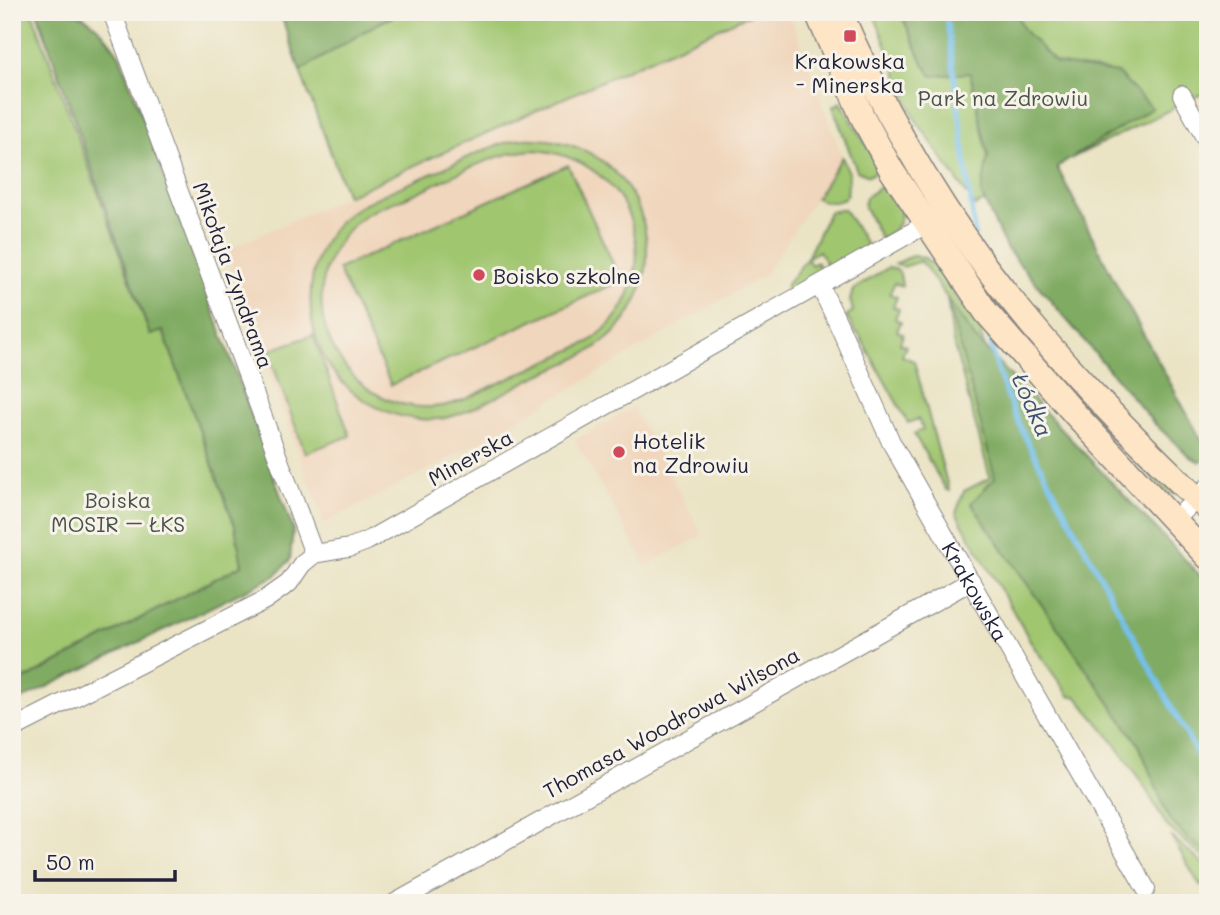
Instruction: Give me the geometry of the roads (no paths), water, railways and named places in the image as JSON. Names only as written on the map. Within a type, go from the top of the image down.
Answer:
[{"type":"main road","points":[[817,12],[862,116],[892,171],[966,284],[1006,336],[1208,557]]},
{"type":"main road","points":[[840,12],[909,148],[994,277],[1093,394],[1204,498]]},
{"type":"street","name":"Mikołaja Zyndrama","points":[[112,12],[314,554]]},
{"type":"street","points":[[1182,95],[1208,143]]},
{"type":"street","name":"Minerska","points":[[314,554],[349,548],[367,541],[926,225],[954,220]]},
{"type":"street","name":"Krakowska","points":[[820,286],[891,442],[1146,889]]},
{"type":"street","points":[[1174,521],[1204,498]]},
{"type":"street","points":[[12,729],[265,600],[289,583],[302,564],[314,554]]},
{"type":"street","name":"Thomasa Woodrowa Wilsona","points":[[395,903],[971,581]]},
{"type":"waterway","name":"Łódka","points":[[946,12],[975,235]]},
{"type":"waterway","name":"Łódka","points":[[988,328],[1004,388],[1029,445],[1208,774]]},
{"type":"tram line","points":[[1198,903],[1208,895]]},
{"type":"place","name":"Krakowska - Minerska","points":[[850,36]]},
{"type":"place","name":"Boisko szkolne","points":[[479,275]]},
{"type":"place","name":"Hotelik na Zdrowiu","points":[[619,452]]},
{"type":"park label","name":"Park na Zdrowiu","points":[[1003,97]]},
{"type":"park label","name":"Boiska MOSIR – ŁKS","points":[[118,511]]}]
